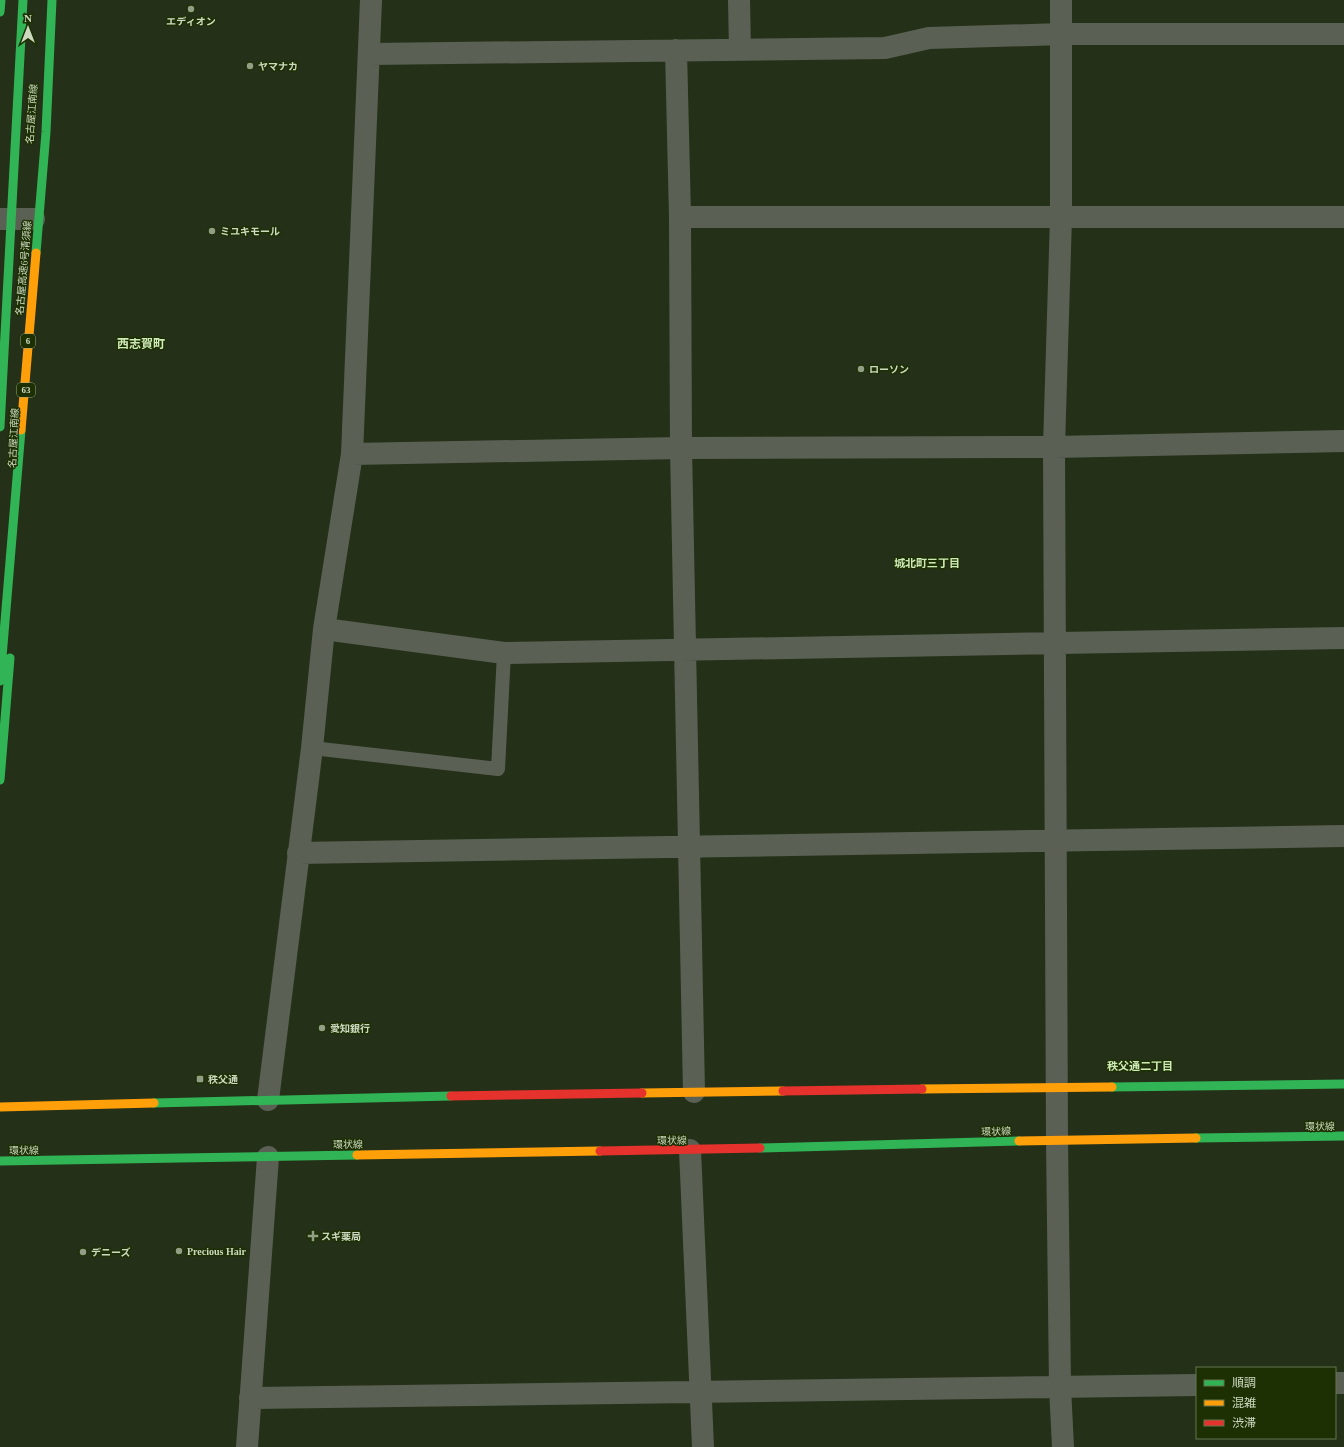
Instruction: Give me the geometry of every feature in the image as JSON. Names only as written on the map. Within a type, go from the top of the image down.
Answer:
[{"type":"main road","points":[[0,12],[1,0]]},
{"type":"main road","points":[[0,427],[23,0]]},
{"type":"main road","name":"名古屋江南線","points":[[0,780],[19,541],[34,219],[51,0]]},
{"type":"main road","name":"名古屋高速6号清須線","points":[[0,682],[46,132],[51,0]]},
{"type":"main road","points":[[0,1107],[268,1100],[694,1092],[1057,1089],[1344,1084]]},
{"type":"main road","name":"環状線","points":[[0,1161],[690,1150],[1057,1140],[1344,1136]]},
{"type":"street","points":[[268,1100],[312,748],[324,629],[352,454],[370,54],[371,0]]},
{"type":"street","points":[[739,0],[740,50]]},
{"type":"street","points":[[1061,0],[1061,216],[1054,447],[1057,842],[1057,1140],[1060,1387],[1063,1447]]},
{"type":"street","points":[[370,54],[885,48],[929,38],[1062,34],[1344,34]]},
{"type":"street","points":[[676,50],[680,218],[681,448],[694,1092]]},
{"type":"street","points":[[680,218],[1344,216]]},
{"type":"street","points":[[0,219],[34,219]]},
{"type":"street","points":[[352,454],[681,448],[1054,447],[1344,440]]},
{"type":"street","points":[[324,629],[504,653],[686,648],[1344,638]]},
{"type":"street","points":[[298,853],[689,848],[1344,836]]},
{"type":"street","points":[[690,1150],[699,1390],[703,1447]]},
{"type":"street","points":[[247,1447],[268,1157]]},
{"type":"street","points":[[250,1398],[699,1390],[1196,1385]]},
{"type":"lane","points":[[312,748],[498,769],[504,653]]},
{"type":"traffic: fast","points":[[0,12],[1,0]]},
{"type":"traffic: fast","points":[[0,427],[23,0]]},
{"type":"traffic: fast","points":[[36,253],[46,132],[52,0]]},
{"type":"traffic: fast","points":[[0,681],[21,430]]},
{"type":"traffic: fast","points":[[0,780],[10,658]]},
{"type":"traffic: fast","points":[[1112,1087],[1344,1084]]},
{"type":"traffic: fast","points":[[154,1103],[451,1096]]},
{"type":"traffic: fast","points":[[1196,1138],[1344,1136]]},
{"type":"traffic: fast","points":[[760,1148],[1019,1141]]},
{"type":"traffic: fast","points":[[0,1161],[357,1155]]},
{"type":"traffic: slow","points":[[21,430],[36,253]]},
{"type":"traffic: slow","points":[[922,1089],[1112,1087]]},
{"type":"traffic: slow","points":[[642,1093],[783,1091]]},
{"type":"traffic: slow","points":[[0,1107],[154,1103]]},
{"type":"traffic: slow","points":[[1019,1141],[1196,1138]]},
{"type":"traffic: slow","points":[[357,1155],[600,1151]]},
{"type":"traffic: jam","points":[[783,1091],[922,1089]]},
{"type":"traffic: jam","points":[[451,1096],[642,1093]]},
{"type":"traffic: jam","points":[[600,1151],[760,1148]]},
{"type":"place","name":"エディオン","points":[[191,9]]},
{"type":"place","name":"ヤマナカ","points":[[250,66]]},
{"type":"place","name":"ミユキモール","points":[[212,231]]},
{"type":"place","name":"ローソン","points":[[861,369]]},
{"type":"place","name":"愛知銀行","points":[[322,1028]]},
{"type":"place","name":"秩父通","points":[[200,1079]]},
{"type":"place","name":"スギ薬局","points":[[313,1236]]},
{"type":"place","name":"Precious Hair","points":[[179,1251]]},
{"type":"place","name":"デニーズ","points":[[83,1252]]},
{"type":"district","name":"西志賀町","points":[[141,344]]},
{"type":"district","name":"城北町三丁目","points":[[927,563]]},
{"type":"district","name":"秩父通二丁目","points":[[1140,1066]]}]
